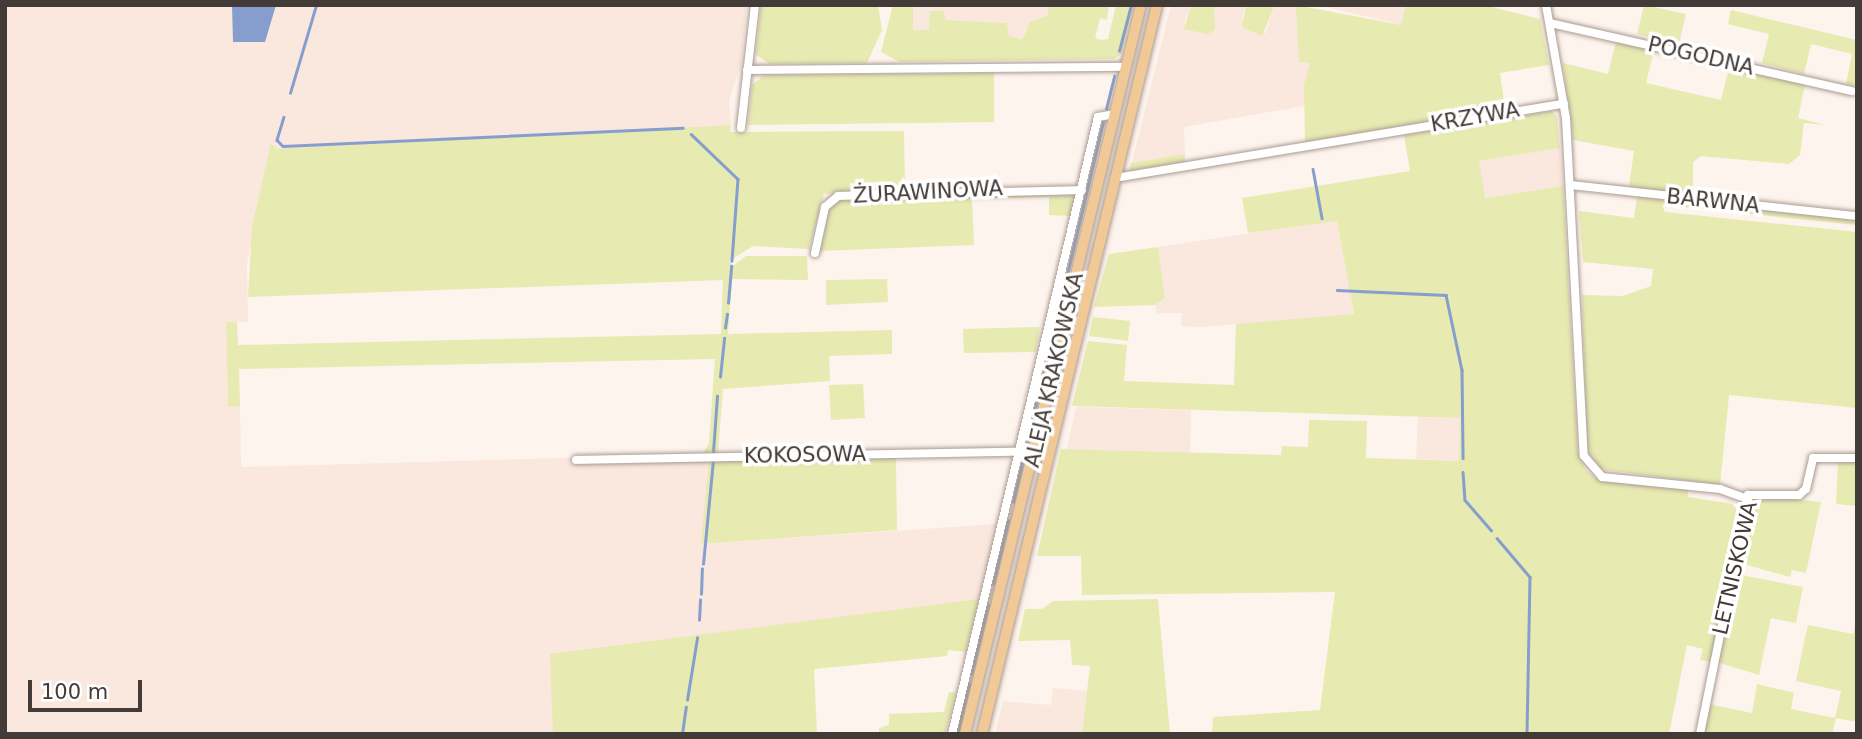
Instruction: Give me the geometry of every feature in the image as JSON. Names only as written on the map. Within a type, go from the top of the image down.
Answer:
[{"type":"main road","name":"ALEJA KRAKOWSKA","points":[[965,734],[1141,5]]},
{"type":"main road","name":"ALEJA KRAKOWSKA","points":[[982,734],[1157,5]]},
{"type":"street","points":[[741,128],[755,5]]},
{"type":"street","points":[[1546,5],[1564,104],[1580,379],[1581,450],[1597,474],[1720,489],[1748,499]]},
{"type":"street","name":"POGODNA","points":[[1550,23],[1852,91]]},
{"type":"street","points":[[747,70],[1126,67]]},
{"type":"street","name":"KRZYWA","points":[[1115,178],[1564,104]]},
{"type":"street","points":[[952,734],[1098,117],[1115,114]]},
{"type":"street","name":"BARWNA","points":[[1570,185],[1857,216]]},
{"type":"street","name":"ŻURAWINOWA","points":[[816,253],[825,207],[838,196],[1082,190]]},
{"type":"street","points":[[1047,330],[1062,333]]},
{"type":"street","name":"KOKOSOWA","points":[[576,460],[1019,449],[1034,451]]},
{"type":"street","name":"LETNISKOWA","points":[[1700,734],[1748,499],[1757,491],[1804,493],[1813,458],[1857,458]]},
{"type":"street","points":[[1006,512],[1019,515]]},
{"type":"shaded area","points":[[5,5],[747,5],[741,65],[729,100],[731,125],[276,150],[272,144],[247,264],[248,322],[226,323],[228,406],[240,406],[241,467],[710,454],[702,544],[997,524],[979,599],[689,637],[675,734],[5,734]]},
{"type":"shaded area","points":[[913,5],[1049,5],[1047,16],[1025,29],[1023,39],[1009,36],[1007,23],[946,20],[929,30],[913,30]]},
{"type":"shaded area","points":[[1171,5],[1191,5],[1184,23],[1215,29],[1214,5],[1246,5],[1242,18],[1265,34],[1275,5],[1300,7],[1299,61],[1310,62],[1304,106],[1184,127],[1185,154],[1132,163]]},
{"type":"shaded area","points":[[1318,5],[1406,5],[1402,25]]},
{"type":"shaded area","points":[[1560,148],[1563,186],[1485,198],[1478,161]]},
{"type":"shaded area","points":[[1337,220],[1354,315],[1200,327],[1181,326],[1182,313],[1157,313],[1155,305],[1165,298],[1158,247]]},
{"type":"shaded area","points":[[1076,407],[1191,410],[1190,453],[1067,449]]},
{"type":"shaded area","points":[[1418,417],[1460,418],[1459,461],[1416,459]]},
{"type":"shaded area","points":[[1053,688],[1087,691],[1082,734],[995,734],[1003,701],[1051,705]]},
{"type":"green space","points":[[761,5],[878,5],[882,30],[867,63],[769,64],[756,54]]},
{"type":"green space","points":[[893,5],[913,5],[913,30],[929,30],[930,11],[943,11],[946,20],[1007,23],[1009,36],[1022,39],[1030,22],[1047,16],[1049,5],[1109,5],[1107,20],[1100,18],[1095,38],[1101,40],[1108,39],[1116,5],[1134,5],[1122,54],[1114,59],[900,62],[881,52]]},
{"type":"green space","points":[[1191,5],[1214,5],[1215,29],[1208,34],[1184,29]]},
{"type":"green space","points":[[1246,5],[1275,5],[1262,36],[1242,27]]},
{"type":"green space","points":[[1296,5],[1401,25],[1406,5],[1484,5],[1540,19],[1549,65],[1500,73],[1505,109],[1305,142],[1304,85],[1310,63],[1299,62]]},
{"type":"green space","points":[[1644,5],[1686,14],[1679,44],[1637,34]]},
{"type":"green space","points":[[1731,10],[1857,40],[1857,86],[1846,84],[1852,54],[1811,44],[1804,74],[1762,63],[1769,34],[1728,24]]},
{"type":"green space","points":[[1616,41],[1654,50],[1646,83],[1721,100],[1729,67],[1805,85],[1798,118],[1825,125],[1804,123],[1800,155],[1789,164],[1701,156],[1693,162],[1693,196],[1629,186],[1634,151],[1573,140],[1563,63],[1608,74]]},
{"type":"green space","points":[[994,73],[994,122],[748,125],[752,85],[764,75]]},
{"type":"green space","points":[[1551,111],[1557,116],[1560,148],[1479,161],[1485,198],[1563,186],[1578,453],[1586,470],[1597,479],[1688,489],[1688,497],[1733,504],[1741,516],[1711,662],[1700,660],[1703,649],[1687,645],[1669,734],[1212,734],[1213,717],[1320,710],[1335,592],[1082,595],[1081,556],[1037,556],[1061,449],[1281,455],[1282,446],[1308,447],[1309,420],[1367,421],[1366,458],[1459,461],[1460,418],[1072,406],[1088,341],[1127,345],[1124,381],[1234,385],[1236,324],[1354,314],[1337,221],[1248,233],[1242,198],[1410,171],[1404,135]]},
{"type":"green space","points":[[731,125],[730,132],[904,131],[905,189],[824,194],[809,249],[753,246],[729,261],[733,266],[746,256],[807,256],[808,280],[732,279],[728,334],[892,330],[892,354],[829,356],[830,381],[723,389],[718,453],[703,454],[709,443],[715,359],[239,369],[240,406],[228,407],[226,322],[237,322],[238,345],[721,334],[723,280],[248,297],[252,227],[271,143],[277,149]]},
{"type":"green space","points":[[1185,154],[1185,162],[1129,171],[1131,163]]},
{"type":"green space","points":[[1070,192],[1077,197],[1072,216],[1049,215],[1049,197],[972,199],[974,245],[820,251],[828,207],[839,200]]},
{"type":"green space","points":[[1637,196],[1857,219],[1857,225],[1662,205],[1665,212],[1857,232],[1857,408],[1729,395],[1720,485],[1599,469],[1587,450],[1582,295],[1623,296],[1651,286],[1653,269],[1583,262],[1579,211],[1634,218]]},
{"type":"green space","points":[[1158,247],[1165,298],[1155,305],[1094,307],[1109,254]]},
{"type":"green space","points":[[887,279],[888,302],[826,305],[826,280]]},
{"type":"green space","points":[[1093,317],[1130,321],[1128,341],[1089,336]]},
{"type":"green space","points":[[1040,327],[1036,352],[964,353],[963,329]]},
{"type":"green space","points":[[863,384],[865,418],[831,420],[829,385]]},
{"type":"green space","points":[[896,457],[897,530],[701,544],[709,461]]},
{"type":"green space","points":[[1838,460],[1857,462],[1857,506],[1836,504]]},
{"type":"green space","points":[[1750,495],[1821,502],[1806,573],[1792,570],[1790,577],[1740,563]]},
{"type":"green space","points":[[1741,575],[1803,587],[1796,623],[1771,618],[1759,675],[1717,662],[1727,609]]},
{"type":"green space","points":[[979,599],[966,652],[948,650],[947,656],[814,669],[817,734],[553,734],[550,654]]},
{"type":"green space","points":[[1158,599],[1170,734],[1082,734],[1090,666],[1072,665],[1070,640],[1018,641],[1025,609],[1042,609],[1053,601]]},
{"type":"green space","points":[[1857,616],[1857,722],[1836,718],[1832,734],[1702,732],[1708,704],[1752,713],[1757,684],[1794,693],[1791,709],[1835,718],[1841,691],[1796,681],[1804,642],[1808,625],[1853,634]]},
{"type":"green space","points":[[949,692],[956,693],[945,734],[879,734],[879,728],[889,725],[889,714],[944,712]]},
{"type":"water","points":[[232,5],[276,5],[265,42],[233,42]]},
{"type":"waterway","points":[[290,93],[316,5]]},
{"type":"waterway","points":[[1119,51],[1131,5]]},
{"type":"waterway","points":[[1106,109],[1114,76]]},
{"type":"waterway","points":[[284,117],[277,140],[283,146],[683,128]]},
{"type":"waterway","points":[[1056,321],[1103,122]]},
{"type":"waterway","points":[[691,134],[738,179],[732,261]]},
{"type":"waterway","points":[[1313,169],[1322,218]]},
{"type":"waterway","points":[[728,303],[731,266]]},
{"type":"waterway","points":[[1337,290],[1446,295],[1462,370],[1463,458]]},
{"type":"waterway","points":[[725,328],[727,314]]},
{"type":"waterway","points":[[720,377],[724,338]]},
{"type":"waterway","points":[[1027,441],[1052,338]]},
{"type":"waterway","points":[[713,452],[717,396]]},
{"type":"waterway","points":[[1013,502],[1023,459]]},
{"type":"waterway","points":[[703,564],[713,461]]},
{"type":"waterway","points":[[1463,472],[1465,500],[1491,530]]},
{"type":"waterway","points":[[993,584],[1008,521]]},
{"type":"waterway","points":[[1497,538],[1530,577],[1527,734]]},
{"type":"waterway","points":[[701,594],[702,569]]},
{"type":"waterway","points":[[699,620],[700,600]]},
{"type":"waterway","points":[[971,674],[988,605]]},
{"type":"waterway","points":[[687,700],[697,638]]},
{"type":"waterway","points":[[957,734],[969,684]]},
{"type":"waterway","points":[[682,734],[686,707]]}]
